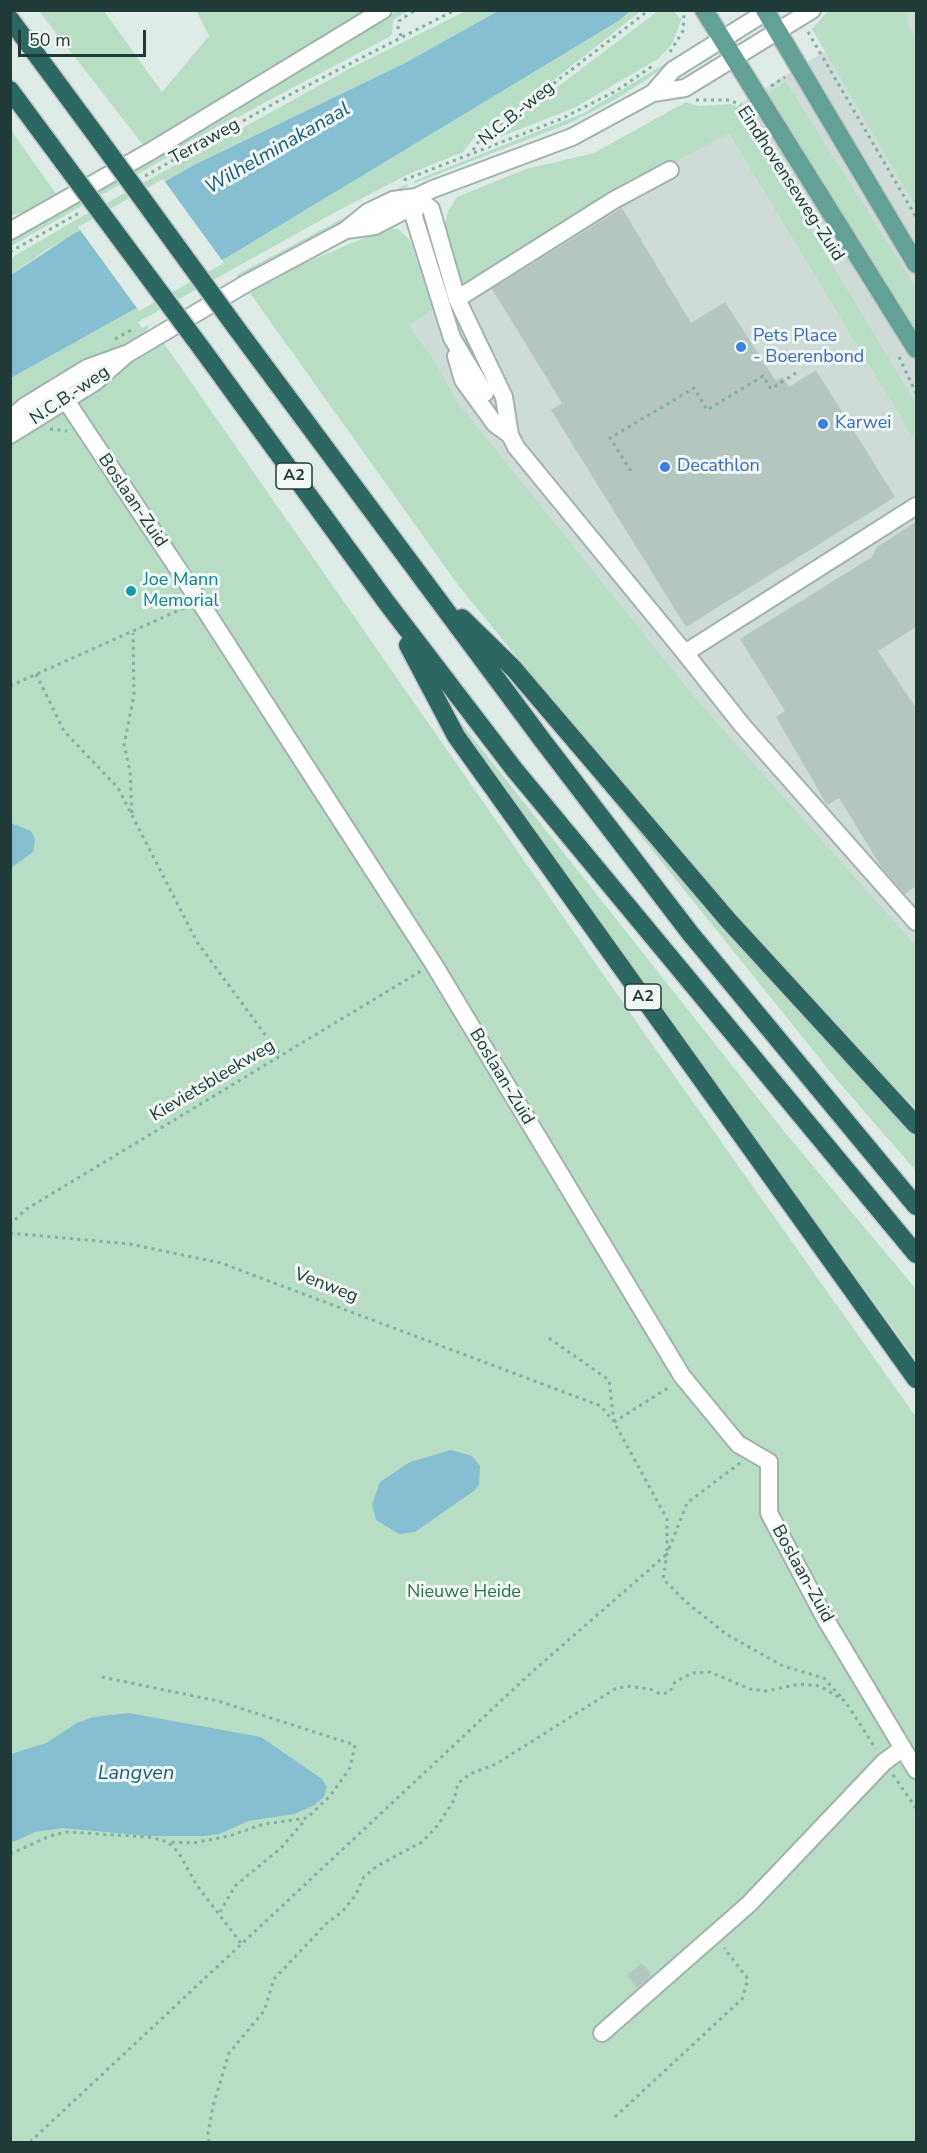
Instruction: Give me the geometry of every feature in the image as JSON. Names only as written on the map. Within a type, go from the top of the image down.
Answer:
[{"type":"highway","name":"A2","points":[[10,19],[420,576],[690,933],[916,1206]]},
{"type":"highway","name":"A2","points":[[10,90],[387,603],[514,769],[916,1254]]},
{"type":"highway","name":"A2","points":[[420,576],[514,669],[728,920],[916,1125]]},
{"type":"highway","name":"A2","points":[[387,603],[456,736],[916,1379]]},
{"type":"main road","name":"Eindhovenseweg-Zuid","points":[[704,10],[734,58],[748,98],[916,349]]},
{"type":"main road","points":[[767,11],[916,264]]},
{"type":"street","name":"Terraweg","points":[[10,231],[151,151],[383,10]]},
{"type":"street","name":"N.C.B.-weg","points":[[653,93],[670,63],[722,39],[767,11]]},
{"type":"street","name":"N.C.B.-weg","points":[[10,419],[111,370],[127,354],[247,283],[346,230],[375,226],[400,213],[416,197],[572,137],[653,93],[685,88],[806,14]]},
{"type":"street","points":[[457,299],[614,200],[670,170]]},
{"type":"street","points":[[416,197],[431,209],[457,299],[504,397],[510,435],[516,447],[742,725],[916,922]]},
{"type":"street","points":[[416,197],[414,217],[463,381],[495,424],[510,435]]},
{"type":"street","points":[[452,338],[485,393]]},
{"type":"street","name":"N.C.B.-weg","points":[[10,435],[61,394]]},
{"type":"street","name":"Boslaan-Zuid","points":[[61,394],[198,599],[433,963],[682,1376],[738,1444],[769,1462],[769,1513],[826,1620],[916,1770]]},
{"type":"street","points":[[685,653],[916,506]]},
{"type":"street","points":[[602,2033],[749,1904],[884,1762],[903,1748]]},
{"type":"path","points":[[401,36],[399,21],[415,10]]},
{"type":"path","name":"Terraweg","points":[[141,178],[401,36],[455,10]]},
{"type":"path","name":"N.C.B.-weg","points":[[649,10],[479,141],[472,152],[561,119],[670,63]]},
{"type":"path","points":[[670,63],[683,32],[684,17],[680,10]]},
{"type":"path","points":[[806,14],[822,56],[916,217]]},
{"type":"path","points":[[748,98],[822,56]]},
{"type":"path","name":"Eindhovenseweg-Zuid","points":[[685,88],[697,101],[748,98],[746,112]]},
{"type":"path","points":[[10,252],[81,212]]},
{"type":"path","points":[[898,356],[916,393]]},
{"type":"path","points":[[631,471],[610,438],[694,388],[707,410],[763,376],[771,389],[799,371]]},
{"type":"path","points":[[10,686],[133,632],[198,599]]},
{"type":"path","points":[[132,815],[130,771],[124,745],[134,695],[133,632]]},
{"type":"path","points":[[36,674],[64,731],[118,788],[197,942],[280,1055]]},
{"type":"path","name":"Kievietsbleekweg","points":[[10,1225],[25,1210],[433,963]]},
{"type":"path","name":"Venweg","points":[[10,1233],[130,1244],[220,1263],[601,1406],[614,1422]]},
{"type":"path","points":[[546,1336],[609,1380],[614,1422],[667,1519],[667,1554],[663,1579],[726,1634],[783,1666],[824,1678],[845,1701],[916,1808]]},
{"type":"path","points":[[614,1422],[671,1386],[682,1376]]},
{"type":"path","points":[[30,2142],[243,1946],[532,1672],[667,1554],[687,1503],[753,1453]]},
{"type":"path","points":[[209,2142],[208,2133],[217,2090],[229,2053],[264,2011],[274,1979],[327,1923],[343,1911],[355,1896],[364,1877],[376,1866],[422,1842],[438,1825],[454,1800],[459,1783],[471,1773],[496,1764],[615,1689],[627,1686],[650,1689],[661,1694],[670,1692],[675,1682],[692,1673],[710,1672],[750,1689],[766,1691],[800,1683],[820,1686],[845,1701]]},
{"type":"path","points":[[102,1677],[218,1701],[355,1745],[350,1768],[330,1796],[281,1848],[235,1886],[220,1912]]},
{"type":"path","points":[[10,1854],[50,1836],[67,1832],[149,1837],[168,1842],[193,1843],[229,1836],[264,1824],[308,1818]]},
{"type":"path","points":[[168,1842],[179,1853],[196,1884],[220,1912],[243,1946]]},
{"type":"path","points":[[615,2117],[742,1999],[748,1979],[714,1934]]},
{"type":"shaded area","points":[[890,11],[916,11],[916,1034],[347,347]]},
{"type":"green space","points":[[39,11],[104,11],[162,92],[209,36],[197,12],[368,11],[144,146]]},
{"type":"green space","points":[[397,11],[408,11],[393,20],[392,34],[389,37],[260,105],[11,246],[10,241],[207,129]]},
{"type":"green space","points":[[466,11],[498,11],[405,63],[194,165],[48,249],[11,275],[11,258],[74,221],[351,68]]},
{"type":"green space","name":"Nieuwe Heide","points":[[630,11],[641,11],[508,116],[472,140],[463,152],[409,174],[339,210],[138,322],[142,328],[150,324],[145,333],[155,347],[163,342],[642,1030],[916,1417],[916,2142],[11,2142],[11,378],[226,258],[620,20]]},
{"type":"green space","points":[[658,11],[674,11],[680,19],[682,18],[672,44],[658,59],[574,108],[482,144]]},
{"type":"green space","points":[[828,11],[907,11],[908,23],[916,40],[916,207],[812,29]]},
{"type":"green space","points":[[664,64],[667,66],[618,98],[570,123],[415,183],[414,181],[584,113]]},
{"type":"green space","points":[[786,82],[916,288],[916,333],[765,95]]},
{"type":"green space","points":[[686,102],[698,106],[730,104],[737,106],[916,404],[916,442],[729,133],[614,195],[468,286],[463,285],[445,224],[448,211],[457,197],[526,169],[594,153]]},
{"type":"green space","points":[[10,129],[57,195],[29,211],[13,215],[10,215]]},
{"type":"green space","points":[[407,184],[408,186],[374,202],[239,280],[237,275]]},
{"type":"green space","points":[[387,228],[398,229],[410,240],[433,309],[409,326],[433,359],[458,403],[695,698],[916,946],[916,1108],[850,1042],[642,810],[458,585],[250,293],[305,263]]},
{"type":"green space","points":[[431,685],[787,1135],[916,1289],[916,1360],[506,795]]},
{"type":"green space","points":[[579,759],[851,1067],[916,1136],[916,1171],[837,1080]]},
{"type":"water","name":"Wilhelminakanaal","points":[[498,11],[630,11],[620,20],[226,258],[11,378],[11,275],[70,236],[194,165],[405,63]]},
{"type":"water","points":[[11,823],[31,831],[35,839],[33,852],[11,868]]},
{"type":"water","points":[[451,1450],[472,1456],[480,1466],[479,1484],[475,1490],[415,1532],[399,1534],[376,1520],[372,1505],[380,1482],[410,1462]]},
{"type":"water","name":"Langven","points":[[129,1713],[261,1737],[322,1779],[327,1787],[324,1797],[313,1806],[294,1814],[248,1821],[219,1834],[148,1836],[63,1828],[35,1832],[11,1843],[11,1754],[46,1743],[77,1723],[93,1717]]},
{"type":"pier","points":[[163,179],[224,263],[139,311],[78,227]]},
{"type":"building","points":[[622,208],[691,323],[725,302],[776,381],[782,377],[789,387],[816,370],[895,497],[686,627],[551,410],[562,403],[492,289]]},
{"type":"building","points":[[916,522],[916,627],[878,651],[916,708],[916,886],[905,894],[882,868],[839,798],[827,805],[776,717],[785,711],[740,639],[872,557],[877,547]]},
{"type":"building","points":[[642,1963],[652,1975],[637,1988],[627,1975]]},
{"type":"place","name":"Pets Place - Boerenbond","points":[[741,347]]},
{"type":"place","name":"Karwei","points":[[823,424]]},
{"type":"place","name":"Decathlon","points":[[665,467]]},
{"type":"place","name":"Joe Mann Memorial","points":[[131,591]]}]
